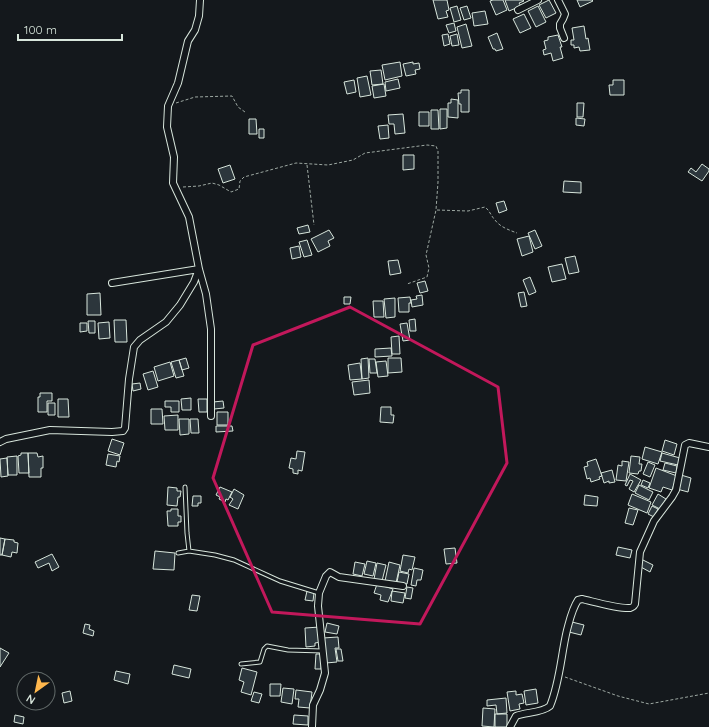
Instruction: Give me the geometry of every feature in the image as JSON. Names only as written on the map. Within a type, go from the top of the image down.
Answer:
[{"type":"street","points":[[200,0],[199,16],[195,30],[188,41],[178,83],[168,106],[168,127],[174,157],[173,175],[175,188],[189,217],[199,269],[206,294],[211,329],[210,416]]},
{"type":"street","points":[[518,10],[538,0]]},
{"type":"street","points":[[558,0],[565,14],[560,24],[564,38]]},
{"type":"street","points":[[112,283],[199,269]]},
{"type":"street","points":[[0,442],[6,439],[50,430],[123,431],[125,428],[129,379],[134,346],[166,322],[180,305],[194,282],[199,269]]},
{"type":"street","points":[[510,727],[516,716],[523,713],[546,709],[550,706],[559,674],[563,648],[572,613],[578,600],[582,599],[622,607],[634,607],[640,552],[654,521],[676,490],[685,445],[689,443],[709,447]]},
{"type":"street","points":[[312,727],[313,705],[320,690],[325,673],[318,606],[319,593],[326,576],[330,572],[339,576],[403,586]]},
{"type":"lane","points":[[185,487],[187,532],[190,551]]},
{"type":"lane","points":[[178,553],[190,551],[234,560],[280,581],[319,593]]},
{"type":"lane","points":[[242,664],[260,662],[264,649],[267,646],[288,650],[323,651]]},
{"type":"path","points":[[168,106],[195,97],[228,95],[233,97],[238,107],[245,112]]},
{"type":"path","points":[[175,188],[199,186],[212,183],[220,185],[231,192],[240,188],[240,181],[244,176],[296,163],[328,165],[353,160],[365,153],[433,145],[437,147],[438,151],[438,182],[436,210],[426,255],[428,262],[428,275],[427,277],[407,284]]},
{"type":"path","points":[[307,164],[314,225]]},
{"type":"path","points":[[436,210],[468,210],[485,207],[496,222],[502,227],[517,233]]},
{"type":"path","points":[[559,674],[618,696],[649,704],[709,693]]},
{"type":"highlighted area","points":[[350,307],[498,387],[507,463],[420,624],[272,612],[213,478],[253,345]]},
{"type":"building","points":[[433,0],[447,0],[449,10],[446,11],[448,17],[438,19]]},
{"type":"building","points":[[503,0],[507,10],[496,15],[490,1]]},
{"type":"building","points":[[505,0],[524,1],[519,3],[521,6],[509,11]]},
{"type":"building","points":[[549,0],[556,13],[546,18],[539,5]]},
{"type":"building","points":[[577,0],[592,0],[593,1],[580,7]]},
{"type":"building","points":[[457,6],[461,20],[454,22],[450,8]]},
{"type":"building","points":[[467,6],[471,18],[464,20],[460,8]]},
{"type":"building","points":[[538,6],[546,22],[536,27],[528,11]]},
{"type":"building","points":[[485,11],[488,24],[474,26],[472,13]]},
{"type":"building","points":[[524,14],[531,28],[520,33],[513,19]]},
{"type":"building","points":[[454,23],[456,31],[449,33],[446,25]]},
{"type":"building","points":[[466,24],[472,46],[462,48],[457,27]]},
{"type":"building","points":[[584,26],[586,39],[588,38],[590,50],[580,51],[579,47],[574,48],[574,45],[571,45],[571,40],[574,40],[572,28]]},
{"type":"building","points":[[497,33],[503,49],[496,51],[493,49],[488,37]]},
{"type":"building","points":[[448,34],[450,44],[444,46],[442,35]]},
{"type":"building","points":[[457,34],[459,45],[452,46],[450,36]]},
{"type":"building","points":[[558,35],[562,47],[560,47],[563,58],[553,61],[551,53],[544,55],[543,50],[546,49],[544,41],[548,40],[548,37]]},
{"type":"building","points":[[400,62],[402,76],[385,80],[382,65]]},
{"type":"building","points":[[413,62],[413,64],[419,63],[420,69],[415,70],[416,74],[406,76],[403,64]]},
{"type":"building","points":[[381,70],[383,84],[372,85],[370,71]]},
{"type":"building","points":[[367,76],[371,95],[360,97],[357,78]]},
{"type":"building","points":[[398,79],[400,88],[386,91],[385,82]]},
{"type":"building","points":[[354,80],[356,92],[347,94],[344,82]]},
{"type":"building","points":[[613,80],[624,80],[624,95],[610,95],[609,85],[613,85]]},
{"type":"building","points":[[384,84],[386,96],[374,98],[372,86]]},
{"type":"building","points":[[461,90],[469,90],[469,112],[461,112],[461,104],[459,104],[458,93],[461,93]]},
{"type":"building","points":[[451,99],[458,100],[458,118],[448,117],[448,103],[451,103]]},
{"type":"building","points":[[577,103],[584,103],[583,117],[577,117]]},
{"type":"building","points":[[440,109],[447,109],[447,128],[440,129]]},
{"type":"building","points":[[431,110],[438,110],[439,129],[431,129]]},
{"type":"building","points":[[419,112],[429,112],[429,126],[419,126]]},
{"type":"building","points":[[403,114],[405,133],[395,134],[394,124],[389,124],[388,115]]},
{"type":"building","points":[[576,118],[585,119],[584,126],[576,125]]},
{"type":"building","points":[[249,119],[256,119],[257,134],[249,134]]},
{"type":"building","points":[[388,125],[389,138],[380,139],[378,126]]},
{"type":"building","points":[[259,129],[264,129],[264,138],[259,138]]},
{"type":"building","points":[[403,155],[414,155],[414,169],[403,170]]},
{"type":"building","points":[[702,164],[709,169],[709,171],[702,181],[688,172],[691,168],[696,172]]},
{"type":"building","points":[[230,165],[235,179],[223,183],[218,169]]},
{"type":"building","points":[[564,181],[581,182],[581,193],[563,192]]},
{"type":"building","points":[[504,201],[507,210],[499,213],[496,203]]},
{"type":"building","points":[[308,225],[310,232],[299,234],[297,228]]},
{"type":"building","points":[[329,230],[334,238],[328,241],[330,246],[318,252],[311,239]]},
{"type":"building","points":[[535,230],[542,246],[535,249],[528,233]]},
{"type":"building","points":[[529,236],[533,252],[522,256],[517,239]]},
{"type":"building","points":[[307,240],[312,255],[304,257],[299,242]]},
{"type":"building","points":[[299,246],[301,257],[292,259],[290,248]]},
{"type":"building","points":[[575,256],[579,272],[569,274],[565,258]]},
{"type":"building","points":[[398,260],[401,273],[390,275],[388,261]]},
{"type":"building","points":[[562,264],[566,279],[552,282],[548,267]]},
{"type":"building","points":[[530,277],[536,292],[529,295],[523,280]]},
{"type":"building","points":[[425,281],[428,291],[420,293],[417,283]]},
{"type":"building","points":[[524,292],[527,306],[521,307],[518,293]]},
{"type":"building","points":[[100,293],[101,315],[87,315],[87,294]]},
{"type":"building","points":[[422,295],[423,305],[412,307],[411,300],[417,299],[416,296]]},
{"type":"building","points":[[344,297],[351,297],[350,304],[344,304]]},
{"type":"building","points":[[410,297],[411,303],[409,303],[409,312],[399,312],[398,298]]},
{"type":"building","points":[[395,298],[395,317],[386,318],[384,299]]},
{"type":"building","points":[[373,301],[383,301],[384,317],[374,317]]},
{"type":"building","points":[[415,319],[416,331],[410,331],[409,320]]},
{"type":"building","points":[[114,320],[126,320],[127,342],[115,342]]},
{"type":"building","points":[[88,321],[95,321],[95,333],[89,333]]},
{"type":"building","points":[[109,322],[110,338],[99,339],[98,323]]},
{"type":"building","points":[[80,323],[87,323],[87,331],[80,332]]},
{"type":"building","points":[[407,323],[410,340],[403,341],[400,324]]},
{"type":"building","points":[[399,336],[400,354],[392,354],[391,337]]},
{"type":"building","points":[[391,348],[392,356],[375,357],[375,349]]},
{"type":"building","points":[[186,358],[189,368],[182,370],[179,360]]},
{"type":"building","points":[[368,358],[369,378],[362,379],[361,359]]},
{"type":"building","points":[[388,358],[401,358],[402,372],[388,373]]},
{"type":"building","points":[[369,359],[375,359],[377,373],[370,373]]},
{"type":"building","points":[[179,360],[184,376],[176,378],[171,362]]},
{"type":"building","points":[[386,361],[388,376],[378,377],[376,362]]},
{"type":"building","points":[[170,362],[174,376],[158,381],[154,367]]},
{"type":"building","points":[[360,363],[362,379],[350,380],[348,365]]},
{"type":"building","points":[[153,371],[158,387],[148,390],[143,374]]},
{"type":"building","points":[[369,380],[370,393],[354,395],[352,382]]},
{"type":"building","points":[[140,383],[141,389],[133,391],[132,384]]},
{"type":"building","points":[[40,393],[52,393],[52,401],[47,401],[47,412],[38,412],[38,397],[40,397]]},
{"type":"building","points":[[191,398],[191,410],[182,410],[181,399]]},
{"type":"building","points":[[58,399],[68,399],[69,417],[58,417]]},
{"type":"building","points":[[198,399],[207,399],[207,412],[199,412]]},
{"type":"building","points":[[165,401],[179,401],[179,412],[171,412],[171,407],[165,407]]},
{"type":"building","points":[[223,401],[224,408],[214,409],[213,402]]},
{"type":"building","points":[[48,403],[55,403],[55,415],[48,415]]},
{"type":"building","points":[[381,407],[391,407],[391,415],[394,415],[393,423],[380,422]]},
{"type":"building","points":[[151,409],[162,409],[163,424],[151,424]]},
{"type":"building","points":[[217,412],[228,412],[228,425],[217,425]]},
{"type":"building","points":[[178,415],[178,430],[165,430],[164,416]]},
{"type":"building","points":[[179,419],[189,419],[189,434],[180,435]]},
{"type":"building","points":[[190,419],[198,419],[199,433],[191,433]]},
{"type":"building","points":[[216,426],[232,426],[233,431],[216,432]]},
{"type":"building","points":[[112,439],[124,443],[120,455],[108,451]]},
{"type":"building","points":[[665,440],[677,444],[674,455],[662,451]]},
{"type":"building","points":[[645,447],[662,452],[658,464],[642,459]]},
{"type":"building","points":[[297,451],[305,452],[302,471],[298,470],[298,474],[293,473],[293,469],[289,468],[291,458],[296,459]]},
{"type":"building","points":[[21,453],[28,453],[29,473],[19,473],[18,456],[21,455]]},
{"type":"building","points":[[28,453],[37,453],[38,457],[43,456],[41,477],[29,477]]},
{"type":"building","points":[[662,453],[680,458],[678,465],[660,461]]},
{"type":"building","points":[[108,454],[120,456],[116,467],[106,465]]},
{"type":"building","points":[[17,456],[17,475],[8,475],[7,457]]},
{"type":"building","points":[[631,456],[640,457],[639,464],[642,464],[641,471],[639,471],[638,474],[629,473]]},
{"type":"building","points":[[7,458],[8,476],[1,477],[0,459]]},
{"type":"building","points":[[596,459],[602,476],[599,477],[600,479],[591,482],[590,478],[587,479],[584,467],[588,466],[587,462]]},
{"type":"building","points":[[622,461],[629,462],[626,481],[616,480],[618,465],[622,466]]},
{"type":"building","points":[[648,462],[655,465],[650,477],[643,474]]},
{"type":"building","points":[[665,463],[677,466],[676,473],[663,470]]},
{"type":"building","points":[[656,468],[677,476],[672,490],[663,487],[661,492],[649,488]]},
{"type":"building","points":[[612,470],[615,482],[609,483],[609,481],[604,483],[601,473]]},
{"type":"building","points":[[630,474],[641,480],[634,492],[629,489],[633,481],[630,480],[627,486],[625,485]]},
{"type":"building","points":[[681,475],[691,478],[688,492],[677,489]]},
{"type":"building","points":[[643,480],[650,483],[648,488],[641,485]]},
{"type":"building","points":[[639,485],[653,492],[649,500],[635,493]]},
{"type":"building","points":[[168,487],[177,488],[177,491],[181,491],[180,497],[178,497],[177,506],[167,505]]},
{"type":"building","points":[[220,487],[232,492],[228,500],[226,499],[225,502],[219,499],[220,497],[216,495]]},
{"type":"building","points":[[234,489],[244,495],[238,509],[229,505],[233,499],[230,497]]},
{"type":"building","points":[[632,494],[651,502],[647,513],[628,505]]},
{"type":"building","points":[[658,494],[666,499],[660,509],[652,505]]},
{"type":"building","points":[[585,495],[598,497],[597,506],[584,505]]},
{"type":"building","points":[[193,496],[201,496],[201,503],[198,503],[198,506],[192,506]]},
{"type":"building","points":[[652,506],[658,509],[654,517],[648,514]]},
{"type":"building","points":[[629,508],[638,510],[633,525],[625,523]]},
{"type":"building","points":[[171,509],[178,509],[178,516],[181,516],[181,522],[178,522],[178,526],[168,526],[167,511],[171,511]]},
{"type":"building","points":[[0,538],[5,539],[2,555],[0,555]]},
{"type":"building","points":[[5,539],[14,540],[14,542],[18,543],[17,553],[12,552],[11,557],[2,555]]},
{"type":"building","points":[[618,547],[632,550],[630,558],[616,555]]},
{"type":"building","points":[[455,548],[457,563],[446,564],[444,549]]},
{"type":"building","points":[[155,551],[175,553],[174,570],[153,569]]},
{"type":"building","points":[[52,554],[59,567],[52,571],[49,563],[38,568],[35,562]]},
{"type":"building","points":[[403,555],[415,557],[412,570],[409,569],[408,573],[400,571]]},
{"type":"building","points":[[643,560],[653,565],[650,572],[639,566]]},
{"type":"building","points":[[367,561],[376,563],[373,576],[364,574]]},
{"type":"building","points":[[355,562],[365,564],[362,576],[353,574]]},
{"type":"building","points":[[389,562],[400,565],[396,583],[385,581]]},
{"type":"building","points":[[377,563],[386,565],[382,581],[374,579]]},
{"type":"building","points":[[414,568],[423,570],[421,580],[417,580],[416,586],[411,585]]},
{"type":"building","points":[[399,572],[409,574],[407,584],[397,582]]},
{"type":"building","points":[[377,584],[393,589],[388,602],[380,600],[381,595],[374,593]]},
{"type":"building","points":[[407,587],[413,588],[411,599],[405,598]]},
{"type":"building","points":[[307,591],[314,593],[313,601],[305,600]]},
{"type":"building","points":[[392,591],[405,593],[403,603],[391,601]]},
{"type":"building","points":[[192,595],[200,596],[197,611],[189,610]]},
{"type":"building","points":[[572,622],[584,625],[581,635],[569,632]]},
{"type":"building","points":[[327,623],[339,626],[337,634],[325,632]]},
{"type":"building","points":[[85,624],[90,625],[89,629],[94,631],[93,636],[83,633]]},
{"type":"building","points":[[320,627],[321,642],[315,643],[315,646],[306,647],[305,628]]},
{"type":"building","points":[[338,637],[339,648],[335,648],[337,662],[326,663],[323,638]]},
{"type":"building","points":[[0,648],[9,653],[0,667]]},
{"type":"building","points":[[336,649],[341,649],[343,661],[338,661]]},
{"type":"building","points":[[316,654],[322,654],[321,669],[315,669]]},
{"type":"building","points":[[174,665],[191,669],[189,678],[172,674]]},
{"type":"building","points":[[242,668],[257,672],[251,695],[241,692],[244,682],[239,680]]},
{"type":"building","points":[[116,671],[130,674],[128,684],[114,680]]},
{"type":"building","points":[[270,684],[281,684],[280,696],[270,696]]},
{"type":"building","points":[[283,688],[294,689],[292,704],[281,702]]},
{"type":"building","points":[[536,689],[538,703],[526,705],[524,691]]},
{"type":"building","points":[[296,690],[312,692],[310,708],[298,707],[299,699],[295,699]]},
{"type":"building","points":[[70,691],[72,701],[64,703],[62,693]]},
{"type":"building","points":[[516,691],[516,695],[522,694],[524,703],[519,704],[520,709],[510,711],[507,692]]},
{"type":"building","points":[[254,692],[262,694],[259,703],[251,701]]},
{"type":"building","points":[[506,698],[507,713],[497,714],[496,705],[487,706],[487,700]]},
{"type":"building","points":[[483,708],[495,709],[494,727],[482,726]]},
{"type":"building","points":[[495,714],[507,714],[507,727],[495,727]]},
{"type":"building","points":[[15,715],[24,717],[23,724],[14,722]]},
{"type":"building","points":[[294,715],[308,716],[308,725],[293,724]]}]
